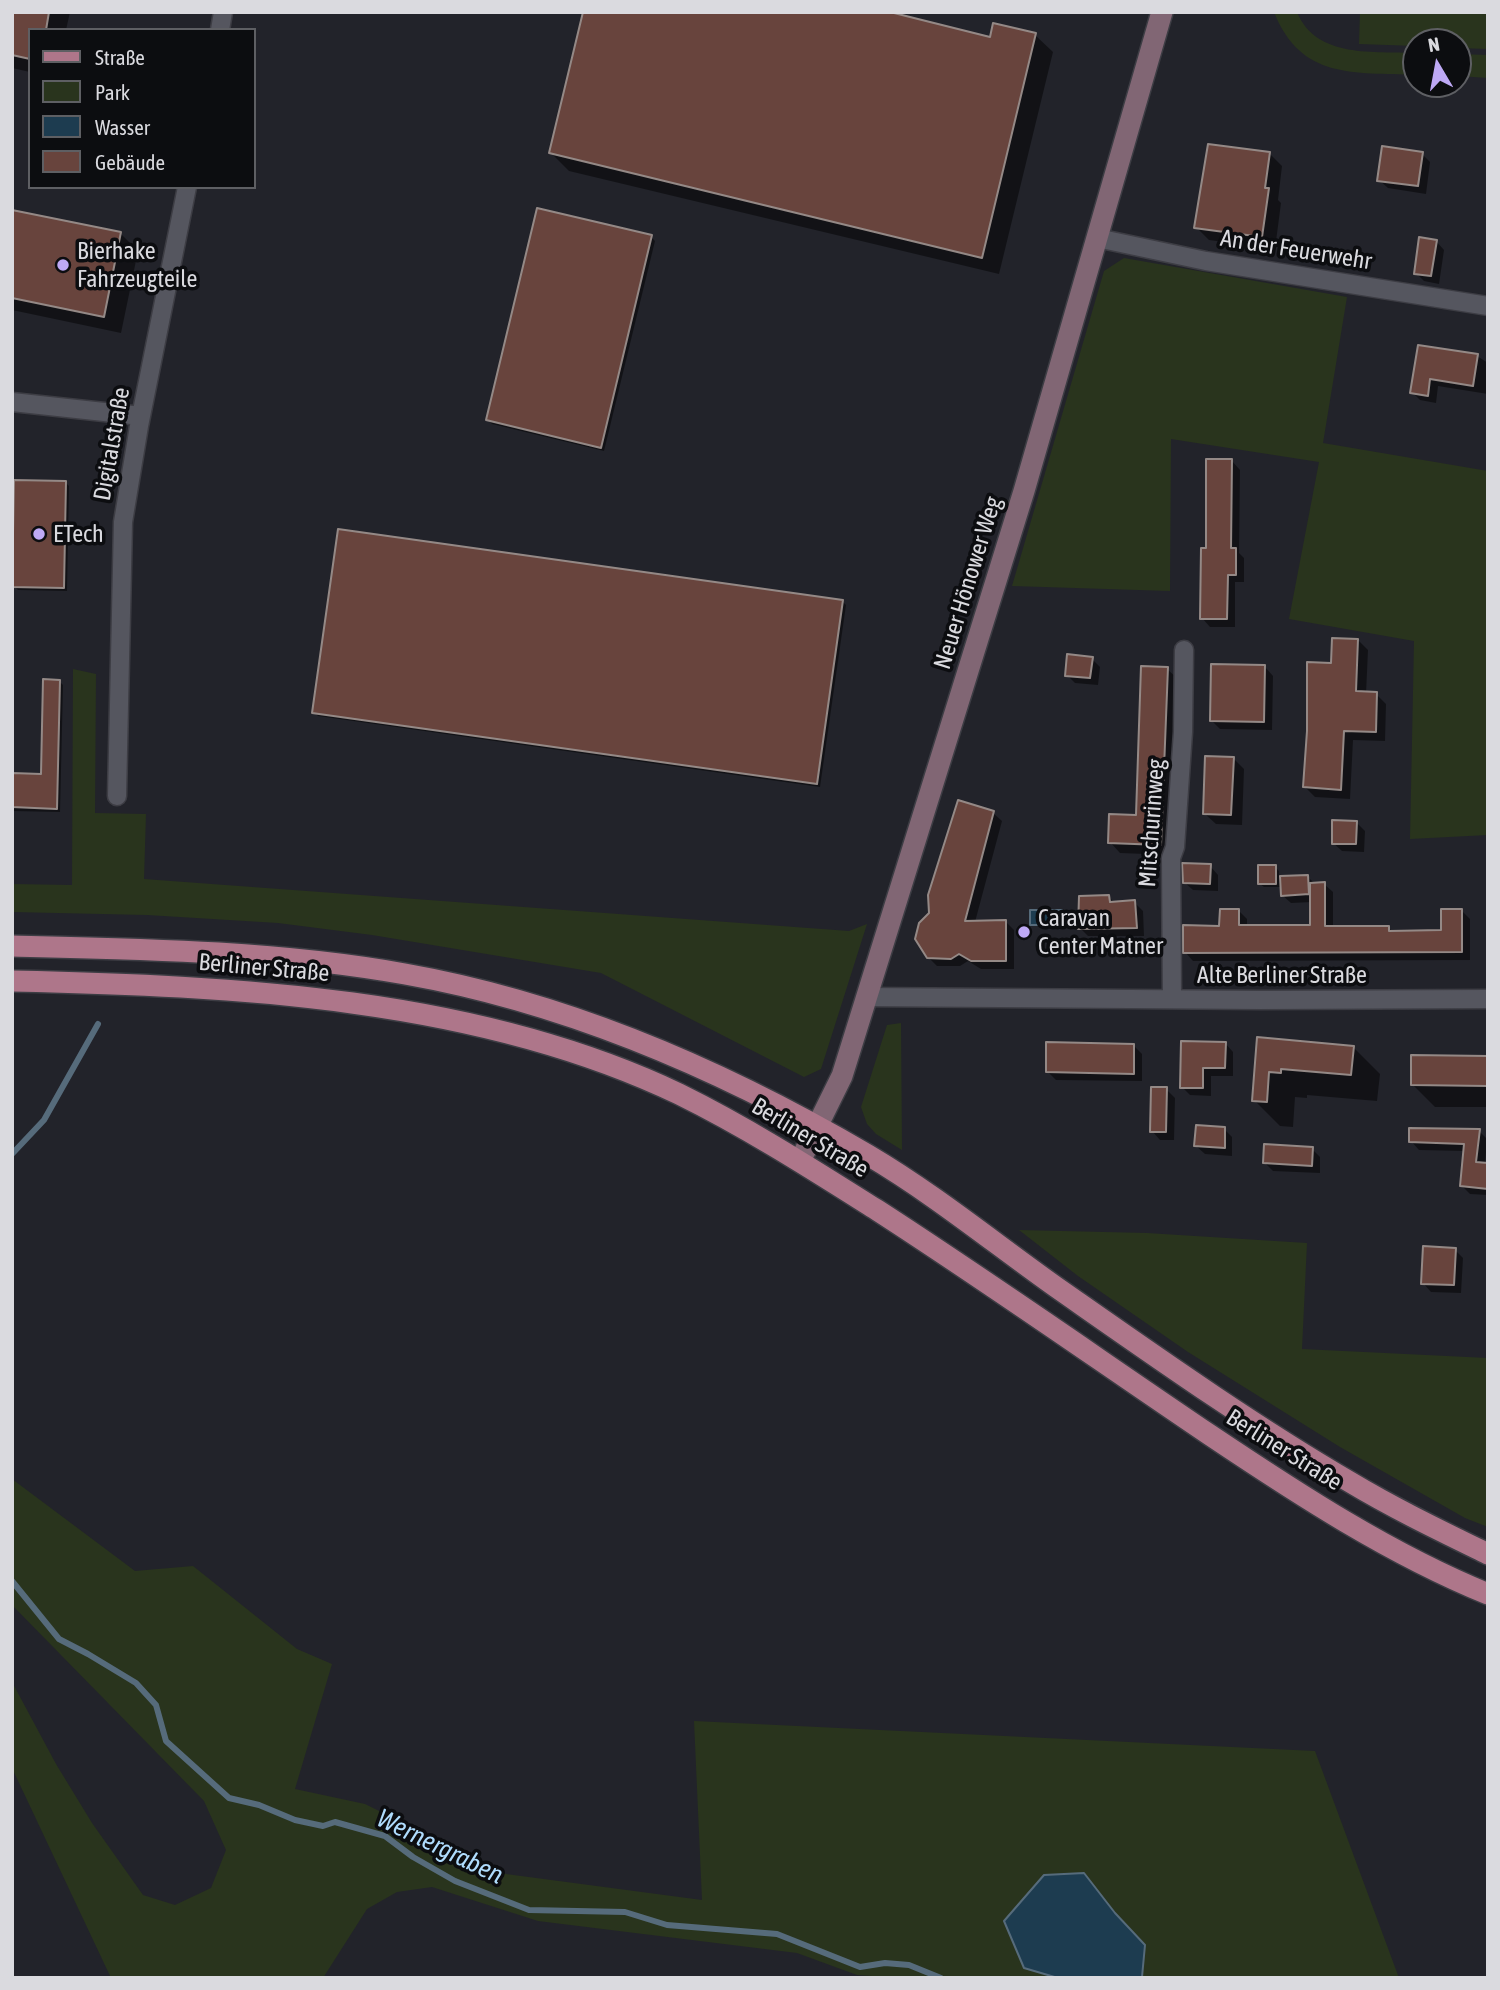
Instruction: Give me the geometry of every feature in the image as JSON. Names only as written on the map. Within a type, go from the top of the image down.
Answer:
[{"type":"main road","name":"Neuer Hönower Weg","points":[[800,1161],[842,1076],[1024,491],[1163,12]]},
{"type":"main road","name":"Berliner Straße","points":[[12,946],[165,950],[289,959],[402,973],[474,988],[622,1034],[689,1063],[869,1156],[964,1218],[1052,1284],[1291,1446],[1408,1515],[1488,1555]]},
{"type":"main road","name":"Berliner Straße","points":[[12,982],[169,987],[290,995],[389,1008],[545,1043],[676,1093],[754,1132],[971,1270],[1268,1473],[1385,1544],[1488,1594]]},
{"type":"street","name":"Digitalstraße","points":[[117,796],[123,522],[141,416],[187,189]]},
{"type":"street","name":"An der Feuerwehr","points":[[1097,238],[1206,261],[1488,306]]},
{"type":"street","points":[[12,401],[141,416]]},
{"type":"street","name":"Mitschurinweg","points":[[1172,999],[1171,858],[1175,847],[1183,732],[1185,650]]},
{"type":"street","name":"Alte Berliner Straße","points":[[866,997],[1488,999]]},
{"type":"green space","points":[[1274,12],[1297,12],[1306,27],[1318,38],[1332,45],[1365,52],[1402,53],[1402,74],[1351,72],[1332,68],[1314,61],[1299,50],[1285,34]]},
{"type":"green space","points":[[1360,12],[1488,12],[1488,49],[1472,48],[1472,28],[1402,28],[1402,46],[1359,44]]},
{"type":"green space","points":[[1472,54],[1488,55],[1488,78],[1472,77]]},
{"type":"green space","points":[[1124,258],[1347,297],[1323,443],[1488,471],[1488,835],[1410,839],[1414,641],[1289,619],[1319,462],[1171,439],[1170,591],[1012,586],[1104,271]]},
{"type":"green space","points":[[73,669],[96,674],[95,813],[146,814],[144,879],[849,931],[867,924],[821,1069],[804,1077],[601,973],[372,935],[278,923],[147,915],[12,912],[12,884],[72,885]]},
{"type":"green space","points":[[901,1023],[902,1150],[876,1134],[867,1124],[861,1107],[887,1025]]},
{"type":"green space","points":[[1019,1230],[1147,1233],[1307,1243],[1302,1349],[1488,1358],[1488,1527],[1465,1518],[1340,1447],[1188,1352],[1078,1276]]},
{"type":"green space","points":[[12,1479],[135,1571],[193,1566],[297,1649],[332,1664],[295,1789],[365,1804],[506,1874],[702,1900],[694,1721],[1315,1751],[1399,1978],[901,1978],[857,1975],[797,1953],[538,1921],[432,1887],[397,1892],[367,1909],[323,1978],[111,1978],[12,1768],[12,1682],[56,1764],[92,1823],[143,1895],[175,1905],[211,1888],[226,1850],[204,1801],[12,1605]]},
{"type":"water","points":[[1030,910],[1062,910],[1066,918],[1062,925],[1030,925]]},
{"type":"water","points":[[1084,1873],[1115,1913],[1145,1945],[1142,1977],[1058,1978],[1024,1968],[1004,1921],[1044,1875]]},
{"type":"building","points":[[12,12],[49,12],[46,28],[28,28],[28,59],[12,55]]},
{"type":"building","points":[[583,12],[890,12],[990,37],[993,23],[1036,33],[982,258],[549,153]]},
{"type":"building","points":[[1208,144],[1270,152],[1265,188],[1269,188],[1262,237],[1194,228]]},
{"type":"building","points":[[1382,146],[1423,152],[1418,186],[1377,181]]},
{"type":"building","points":[[537,208],[652,235],[601,448],[486,420]]},
{"type":"building","name":"Bierhake Fahrzeugteile","points":[[12,210],[121,232],[104,317],[12,298]]},
{"type":"building","points":[[1419,237],[1437,240],[1431,276],[1414,274]]},
{"type":"building","points":[[1418,345],[1478,354],[1473,386],[1430,379],[1428,396],[1410,393]]},
{"type":"building","points":[[1206,459],[1232,459],[1231,548],[1236,548],[1236,575],[1228,575],[1227,619],[1200,619],[1201,548],[1206,548]]},
{"type":"building","name":"ETech","points":[[14,480],[66,481],[64,588],[12,587]]},
{"type":"building","points":[[338,529],[843,600],[817,784],[312,713]]},
{"type":"building","points":[[1332,638],[1358,639],[1356,691],[1377,692],[1376,732],[1344,731],[1341,790],[1303,787],[1307,731],[1307,662],[1331,663]]},
{"type":"building","points":[[1067,654],[1093,657],[1090,678],[1065,676]]},
{"type":"building","points":[[1211,664],[1265,665],[1264,722],[1210,721]]},
{"type":"building","points":[[1141,666],[1168,667],[1161,845],[1108,843],[1109,814],[1136,815]]},
{"type":"building","points":[[43,679],[60,680],[57,809],[12,807],[12,773],[41,774]]},
{"type":"building","points":[[1205,756],[1234,757],[1231,815],[1203,814]]},
{"type":"building","points":[[958,800],[994,811],[965,921],[1006,920],[1006,961],[971,961],[959,954],[951,959],[927,958],[915,939],[919,923],[929,913],[928,895]]},
{"type":"building","points":[[1332,820],[1357,821],[1356,844],[1332,844]]},
{"type":"building","points":[[1182,863],[1211,864],[1210,884],[1183,883]]},
{"type":"building","points":[[1258,865],[1276,865],[1276,884],[1258,884]]},
{"type":"building","points":[[1308,875],[1309,894],[1281,896],[1280,876]]},
{"type":"building","points":[[1325,882],[1325,926],[1389,926],[1389,931],[1441,930],[1441,909],[1462,909],[1462,952],[1183,953],[1183,925],[1219,926],[1220,909],[1239,909],[1239,925],[1310,925],[1310,883]]},
{"type":"building","points":[[1109,895],[1110,902],[1135,900],[1137,928],[1078,929],[1079,896]]},
{"type":"building","points":[[1257,1037],[1354,1046],[1351,1075],[1281,1069],[1281,1073],[1269,1072],[1267,1102],[1252,1101]]},
{"type":"building","points":[[1181,1041],[1226,1042],[1225,1068],[1203,1068],[1203,1088],[1180,1088]]},
{"type":"building","points":[[1046,1042],[1134,1044],[1134,1074],[1046,1072]]},
{"type":"building","points":[[1411,1055],[1488,1056],[1488,1086],[1411,1085]]},
{"type":"building","points":[[1151,1087],[1167,1087],[1166,1132],[1150,1132]]},
{"type":"building","points":[[1196,1125],[1225,1127],[1225,1148],[1194,1146]]},
{"type":"building","points":[[1409,1128],[1480,1129],[1476,1162],[1488,1163],[1488,1189],[1460,1186],[1464,1144],[1409,1142]]},
{"type":"building","points":[[1264,1144],[1313,1147],[1312,1166],[1263,1163]]},
{"type":"building","points":[[1423,1246],[1456,1248],[1454,1285],[1421,1284]]},
{"type":"waterway","points":[[12,1154],[44,1120],[98,1024]]},
{"type":"waterway","name":"Wernergraben","points":[[12,1581],[59,1639],[136,1683],[156,1705],[166,1741],[229,1798],[259,1805],[295,1820],[323,1826],[335,1822],[385,1836],[413,1857],[455,1881],[529,1910],[625,1912],[667,1925],[777,1934],[860,1967],[885,1963],[909,1965],[941,1978]]},
{"type":"place","name":"Bierhake Fahrzeugteile","points":[[63,265]]},
{"type":"place","name":"ETech","points":[[39,534]]},
{"type":"place","name":"Caravan Center Matner","points":[[1024,932]]}]
